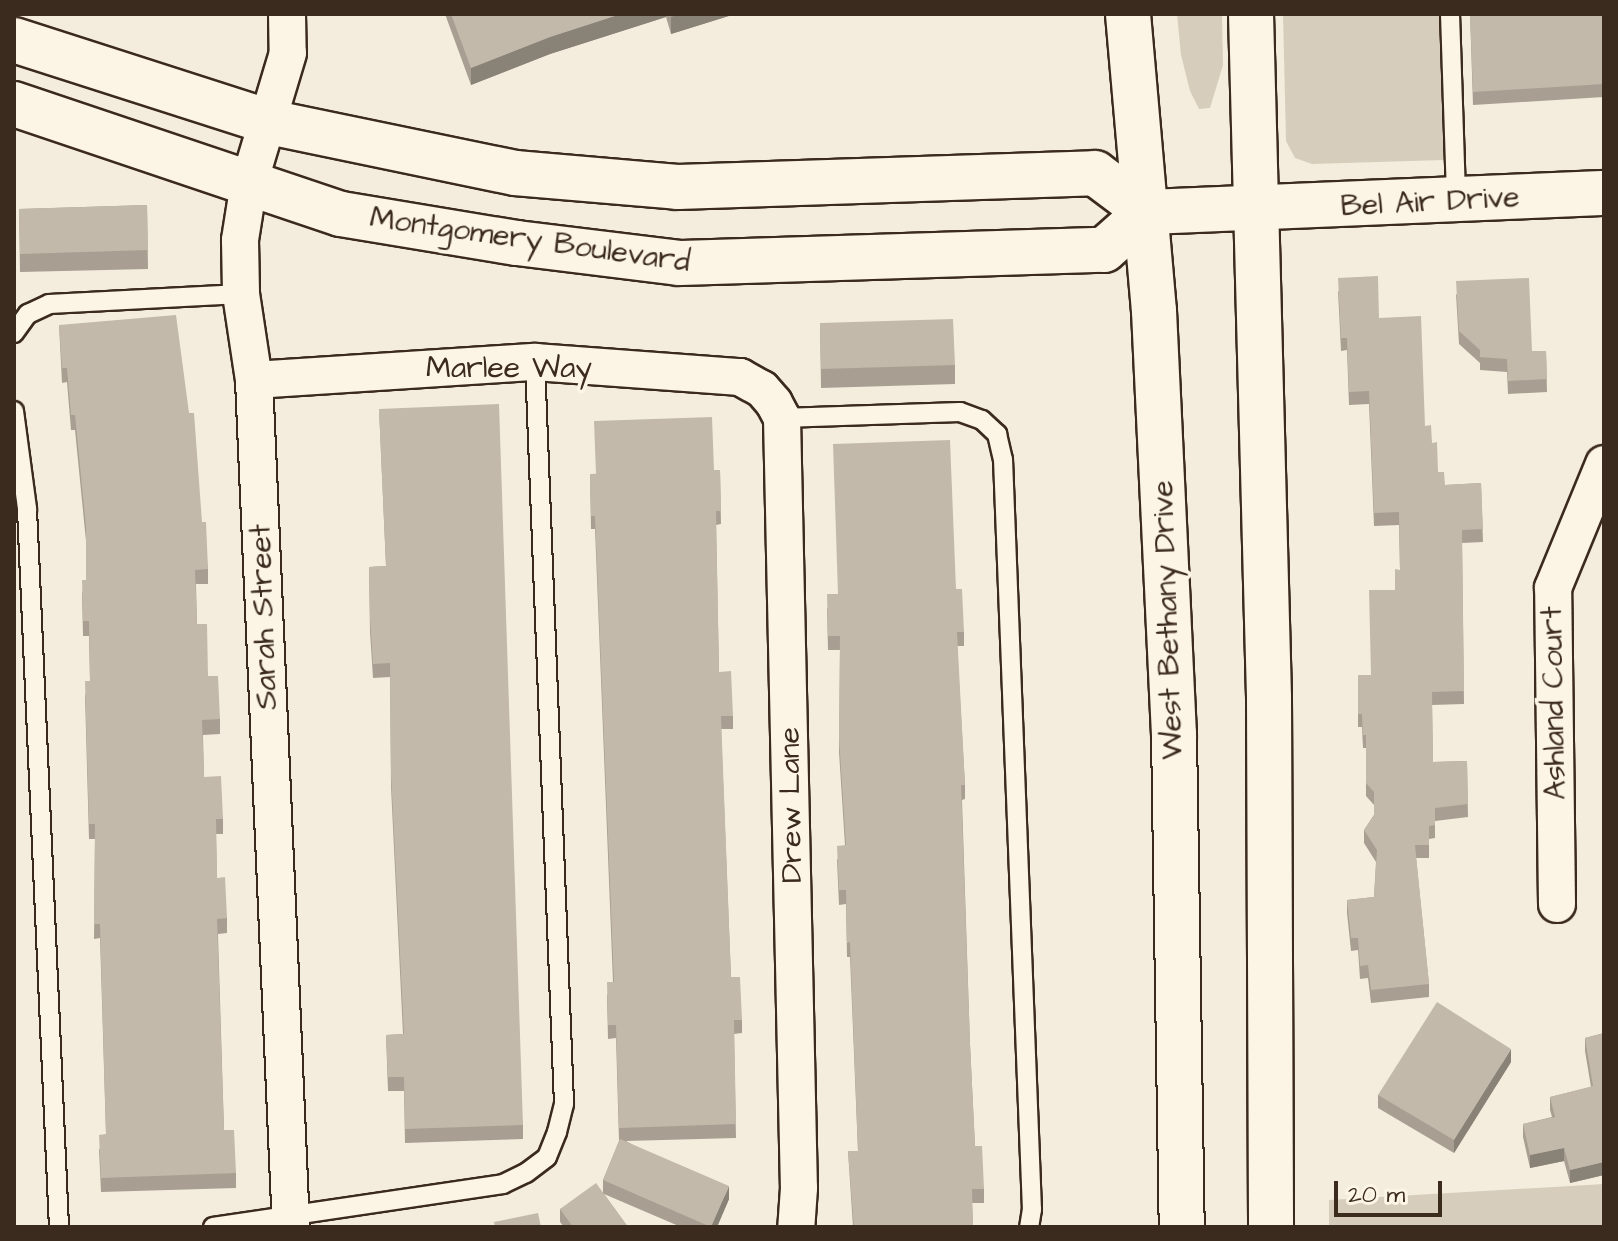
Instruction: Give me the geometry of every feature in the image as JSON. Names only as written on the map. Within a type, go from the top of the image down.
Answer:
[{"type":"street","name":"Sarah Street","points":[[287,14],[288,53],[249,183],[240,240],[241,294],[254,380],[290,1220]]},
{"type":"street","name":"West Bethany Drive","points":[[1128,14],[1147,212],[1174,734],[1182,1227]]},
{"type":"street","points":[[1251,14],[1269,699],[1271,1227]]},
{"type":"street","points":[[14,40],[269,122],[515,173],[677,187],[1095,173],[1147,212],[1256,210]]},
{"type":"street","name":"Montgomery Boulevard","points":[[14,104],[341,214],[517,243],[679,263],[1104,250],[1147,212]]},
{"type":"street","name":"Bel Air Drive","points":[[1256,210],[1604,193]]},
{"type":"street","name":"Marlee Way","points":[[254,380],[535,362],[740,377],[772,403]]},
{"type":"street","name":"Drew Lane","points":[[772,403],[799,1188],[796,1227]]},
{"type":"street","name":"Ashland Court","points":[[1557,904],[1553,588],[1604,464]]},
{"type":"lane","points":[[1450,14],[1456,200]]},
{"type":"lane","points":[[14,333],[28,314],[49,304],[241,294]]},
{"type":"lane","points":[[213,1227],[290,1220],[503,1184],[526,1173],[547,1157],[557,1132],[564,1104],[535,362]]},
{"type":"lane","points":[[772,403],[960,412],[982,420],[997,434],[1003,459],[1032,1209],[1029,1227]]},
{"type":"lane","points":[[14,411],[28,522],[59,1227]]},
{"type":"shaded area","points":[[1177,14],[1222,14],[1223,65],[1210,108],[1199,109],[1190,91],[1181,55]]},
{"type":"shaded area","points":[[1283,14],[1439,14],[1444,160],[1312,164],[1295,158],[1286,141]]},
{"type":"shaded area","points":[[1604,1184],[1604,1227],[1329,1227],[1329,1200]]},
{"type":"building","points":[[451,14],[621,14],[550,37],[471,68]]},
{"type":"building","points":[[1470,14],[1604,14],[1604,84],[1473,92]]},
{"type":"building","points":[[147,205],[148,250],[20,254],[19,209]]},
{"type":"building","points":[[1378,276],[1379,318],[1421,316],[1425,426],[1431,425],[1432,443],[1437,442],[1438,472],[1444,472],[1445,485],[1481,483],[1483,529],[1462,530],[1464,691],[1432,692],[1433,762],[1467,761],[1468,804],[1435,808],[1435,825],[1429,826],[1429,845],[1415,845],[1429,984],[1371,990],[1368,965],[1360,966],[1358,938],[1351,938],[1347,900],[1374,897],[1377,850],[1364,830],[1374,815],[1374,792],[1366,783],[1366,735],[1363,735],[1362,714],[1358,714],[1358,675],[1371,675],[1369,590],[1395,590],[1395,569],[1400,570],[1399,512],[1374,513],[1369,391],[1349,392],[1347,338],[1341,338],[1338,278]]},
{"type":"building","points":[[1529,278],[1532,351],[1546,351],[1547,379],[1508,381],[1507,359],[1480,357],[1480,350],[1459,331],[1456,281]]},
{"type":"building","points":[[176,315],[189,413],[194,413],[202,522],[206,522],[208,569],[195,570],[197,624],[207,624],[208,676],[218,676],[220,719],[202,720],[204,777],[221,776],[223,819],[216,819],[217,878],[225,877],[227,918],[217,919],[224,1130],[234,1130],[236,1173],[101,1178],[99,1135],[106,1134],[100,924],[94,924],[95,824],[89,824],[85,681],[90,681],[89,621],[83,621],[82,580],[86,580],[86,527],[75,415],[71,415],[67,368],[62,368],[59,325]]},
{"type":"building","points":[[953,319],[955,365],[821,369],[820,323]]},
{"type":"building","points":[[499,404],[523,1125],[405,1129],[404,1077],[388,1077],[386,1035],[404,1034],[391,773],[390,663],[373,664],[370,618],[369,567],[386,566],[379,409]]},
{"type":"building","points":[[712,417],[714,470],[720,470],[721,511],[716,511],[719,672],[731,671],[733,716],[721,716],[731,977],[740,977],[742,1020],[734,1020],[736,1124],[619,1128],[616,1025],[608,1025],[607,982],[614,982],[595,516],[591,516],[590,474],[596,474],[594,421]]},
{"type":"building","points":[[950,440],[956,589],[962,589],[964,632],[957,632],[965,785],[961,785],[970,1044],[975,1146],[982,1146],[984,1189],[972,1189],[973,1227],[854,1227],[848,1151],[858,1151],[850,942],[847,943],[846,890],[839,890],[837,846],[846,845],[839,738],[840,636],[828,636],[827,594],[838,594],[833,444]]},
{"type":"building","points":[[1437,1002],[1511,1049],[1454,1140],[1378,1095]]},
{"type":"building","points":[[1604,1033],[1604,1162],[1570,1170],[1564,1148],[1530,1155],[1523,1124],[1555,1117],[1550,1097],[1593,1086],[1585,1038]]},
{"type":"building","points":[[620,1139],[729,1186],[711,1227],[603,1180]]},
{"type":"building","points":[[596,1183],[628,1227],[573,1227],[560,1209]]},
{"type":"building","points":[[538,1213],[541,1227],[495,1227],[494,1222]]}]
